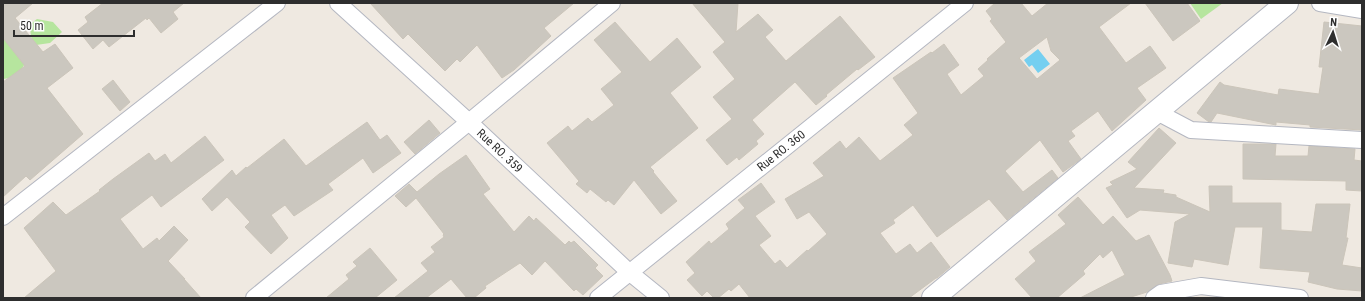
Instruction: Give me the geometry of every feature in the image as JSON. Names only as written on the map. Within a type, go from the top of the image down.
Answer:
[{"type":"street","points":[[3,217],[277,3]]},
{"type":"street","name":"Rue RO. 359","points":[[338,3],[470,122],[629,272],[661,298]]},
{"type":"street","points":[[254,298],[470,122],[612,3]]},
{"type":"street","name":"Rue RO. 360","points":[[598,298],[965,3]]},
{"type":"street","points":[[933,298],[1287,3]]},
{"type":"street","points":[[1320,3],[1362,10]]},
{"type":"street","points":[[1157,112],[1191,130],[1362,140]]},
{"type":"street","points":[[1154,298],[1161,293],[1201,286],[1300,298]]},
{"type":"green space","points":[[1190,3],[1223,3],[1201,19]]},
{"type":"green space","points":[[37,19],[53,22],[62,32],[50,43],[36,45],[17,77],[3,79],[3,31],[32,40],[29,25]]},
{"type":"water","points":[[1038,49],[1050,64],[1038,73],[1032,65],[1029,67],[1024,60]]},
{"type":"building","points":[[3,3],[33,3],[15,18],[43,52],[55,44],[73,68],[47,88],[83,134],[30,180],[26,176],[3,197],[3,82],[25,66],[3,38]]},
{"type":"building","points":[[103,3],[184,3],[173,12],[178,19],[161,33],[149,18],[147,20],[146,18],[109,47],[103,40],[93,49],[78,30],[88,22],[85,17]]},
{"type":"building","points":[[370,3],[574,3],[544,28],[551,36],[514,70],[502,78],[477,45],[460,62],[457,59],[445,71],[408,34],[403,39]]},
{"type":"building","points":[[692,3],[738,3],[736,32],[758,14],[773,30],[765,37],[786,61],[840,16],[875,57],[858,70],[857,69],[816,105],[795,82],[752,120],[764,134],[756,141],[758,144],[739,160],[737,157],[727,165],[706,140],[732,119],[713,97],[735,79],[713,52],[725,42]]},
{"type":"building","points":[[995,3],[1021,3],[1032,16],[1048,3],[1131,3],[1099,27],[1126,63],[1150,46],[1166,68],[1137,88],[1146,100],[1112,131],[1098,111],[1071,131],[1075,136],[1068,141],[1081,159],[1063,172],[1040,140],[1005,171],[1023,192],[1052,170],[1058,178],[1007,220],[989,199],[937,237],[913,205],[893,220],[895,223],[880,233],[896,254],[910,244],[917,253],[931,242],[950,267],[909,298],[750,298],[739,284],[731,291],[729,289],[718,298],[714,298],[707,291],[702,296],[687,280],[695,273],[686,262],[709,241],[711,244],[729,229],[726,224],[745,208],[738,200],[761,183],[775,202],[755,216],[771,236],[759,245],[775,264],[780,260],[787,268],[827,234],[809,212],[797,219],[785,199],[824,176],[813,163],[840,141],[846,149],[859,137],[880,161],[913,135],[904,125],[918,113],[893,78],[931,52],[932,53],[944,44],[959,65],[947,74],[961,95],[984,76],[978,69],[1006,42],[990,21],[992,19],[986,11]],"holes":[[[1047,37],[1051,51],[1060,60],[1037,79],[1019,58]]]},
{"type":"building","points":[[1145,3],[1187,3],[1200,21],[1173,41]]},
{"type":"building","points":[[615,22],[650,62],[677,38],[701,67],[670,93],[698,128],[650,167],[677,201],[661,214],[634,180],[614,205],[608,200],[606,202],[590,189],[587,193],[576,184],[579,181],[547,143],[568,126],[572,131],[588,118],[592,122],[614,105],[601,89],[622,72],[594,40]]},
{"type":"building","points":[[1324,22],[1362,26],[1362,130],[1310,127],[1310,125],[1276,122],[1276,125],[1217,113],[1211,122],[1209,122],[1197,113],[1220,82],[1224,85],[1278,95],[1279,89],[1319,94],[1323,67],[1319,67]]},
{"type":"building","points":[[113,80],[130,102],[120,111],[102,89]]},
{"type":"building","points":[[429,120],[440,133],[415,154],[404,142]]},
{"type":"building","points":[[367,122],[380,140],[387,135],[401,153],[373,173],[363,158],[328,184],[333,190],[294,216],[285,205],[271,215],[288,238],[271,254],[245,227],[250,222],[227,197],[212,211],[202,199],[232,170],[236,176],[284,139],[306,166]]},
{"type":"building","points":[[1159,128],[1176,143],[1134,188],[1164,190],[1163,193],[1176,195],[1176,197],[1210,212],[1209,186],[1232,186],[1232,203],[1281,203],[1281,230],[1312,232],[1316,204],[1350,204],[1346,238],[1348,238],[1342,265],[1362,268],[1362,291],[1337,289],[1308,282],[1310,272],[1260,268],[1263,227],[1235,227],[1228,265],[1194,259],[1192,267],[1168,263],[1175,222],[1190,214],[1140,210],[1127,218],[1106,188],[1113,185],[1110,182],[1137,169],[1128,162]]},
{"type":"building","points":[[205,136],[224,160],[161,207],[152,195],[120,219],[143,249],[157,238],[159,241],[174,226],[188,240],[168,261],[201,298],[24,298],[56,271],[24,228],[53,202],[66,215],[149,153],[155,161],[165,154],[171,163]]},
{"type":"building","points":[[1243,144],[1276,144],[1275,156],[1308,156],[1309,146],[1355,149],[1354,160],[1362,161],[1362,191],[1346,190],[1346,181],[1243,179]]},
{"type":"building","points":[[466,155],[490,189],[483,194],[514,232],[529,216],[534,221],[536,218],[565,245],[569,241],[571,243],[574,241],[598,265],[595,268],[603,276],[583,295],[576,289],[574,291],[545,261],[532,275],[520,263],[485,286],[486,288],[474,298],[467,298],[451,279],[426,298],[394,298],[428,271],[421,263],[435,252],[431,247],[444,237],[444,234],[416,198],[406,207],[395,196],[409,184],[417,192]]},
{"type":"building","points":[[1078,197],[1103,225],[1113,216],[1136,241],[1149,235],[1172,281],[1159,284],[1147,292],[1128,298],[1080,298],[1125,275],[1112,250],[1103,258],[1100,254],[1083,271],[1085,274],[1057,298],[1032,298],[1015,279],[1036,261],[1029,252],[1066,224],[1058,215]]},
{"type":"building","points":[[370,248],[397,280],[375,298],[326,298],[349,279],[346,275],[357,266],[353,262]]}]
